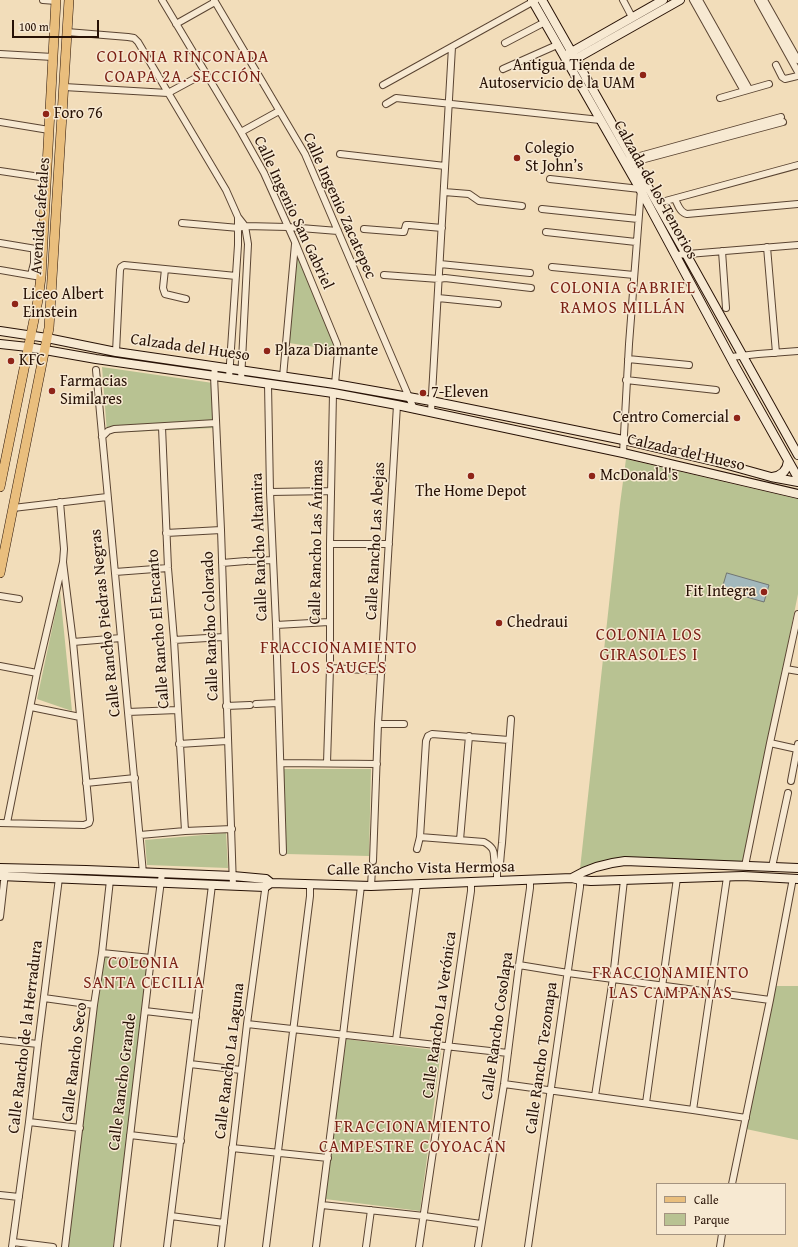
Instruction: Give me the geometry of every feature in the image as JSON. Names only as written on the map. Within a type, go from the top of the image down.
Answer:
[{"type":"main road","name":"Avenida Cafetales","points":[[0,573],[49,328],[69,0]]},
{"type":"main road","name":"Avenida Cafetales","points":[[0,487],[38,300],[36,276],[47,178],[56,1]]},
{"type":"street","points":[[43,0],[56,1]]},
{"type":"street","name":"Calle Ingenio San Gabriel","points":[[162,0],[264,173],[295,242],[337,344],[338,351],[335,384]]},
{"type":"street","points":[[382,86],[534,0]]},
{"type":"street","name":"Calzada de los Tenorios","points":[[534,0],[557,45],[625,163],[658,203],[798,455]]},
{"type":"street","name":"Calzada de los Tenorios","points":[[542,0],[633,160],[666,237],[722,342],[798,478]]},
{"type":"street","points":[[623,0],[632,17],[633,26]]},
{"type":"street","points":[[598,42],[632,17],[662,0]]},
{"type":"street","points":[[566,60],[680,0]]},
{"type":"street","points":[[693,0],[746,90]]},
{"type":"street","points":[[699,0],[746,90]]},
{"type":"street","points":[[758,0],[798,72]]},
{"type":"street","points":[[764,0],[798,60]]},
{"type":"street","points":[[176,24],[215,1]]},
{"type":"street","name":"Calle Ingenio Zacatepec","points":[[215,1],[305,154],[414,408]]},
{"type":"street","points":[[505,43],[545,22]]},
{"type":"street","points":[[67,32],[134,38],[138,42],[226,190],[248,244],[241,380]]},
{"type":"street","points":[[503,69],[557,45]]},
{"type":"street","points":[[431,412],[452,47]]},
{"type":"street","points":[[0,54],[53,57]]},
{"type":"street","points":[[776,65],[782,77],[785,79],[798,76]]},
{"type":"street","points":[[64,87],[168,93],[205,73]]},
{"type":"street","points":[[720,98],[769,84]]},
{"type":"street","points":[[386,104],[396,98],[600,120]]},
{"type":"street","points":[[241,132],[279,111]]},
{"type":"street","points":[[625,163],[782,120]]},
{"type":"street","points":[[0,122],[50,130]]},
{"type":"street","points":[[340,154],[445,166]]},
{"type":"street","points":[[658,203],[798,166]]},
{"type":"street","points":[[0,171],[47,178]]},
{"type":"street","points":[[550,179],[644,187],[638,219],[636,242],[626,380],[623,453]]},
{"type":"street","points":[[444,192],[469,194],[479,201],[522,206]]},
{"type":"street","points":[[675,198],[681,212],[684,214],[798,204]]},
{"type":"street","points":[[542,209],[638,219]]},
{"type":"street","points":[[182,223],[242,227],[288,227],[338,231]]},
{"type":"street","points":[[364,229],[404,232],[406,225],[409,224],[442,228]]},
{"type":"street","points":[[229,378],[236,276],[242,227]]},
{"type":"street","points":[[546,232],[636,242]]},
{"type":"street","points":[[666,237],[676,236]]},
{"type":"street","points":[[283,377],[295,242]]},
{"type":"street","points":[[0,243],[38,249]]},
{"type":"street","points":[[676,255],[798,245]]},
{"type":"street","points":[[767,247],[776,353]]},
{"type":"street","points":[[722,251],[726,308]]},
{"type":"street","points":[[440,264],[530,273]]},
{"type":"street","points":[[116,352],[120,270],[124,265],[236,276]]},
{"type":"street","points":[[552,267],[634,275]]},
{"type":"street","points":[[165,269],[163,288],[166,294],[186,299]]},
{"type":"street","points":[[0,270],[36,276]]},
{"type":"street","points":[[384,275],[439,279],[444,278],[531,288]]},
{"type":"street","points":[[438,298],[498,304]]},
{"type":"street","name":"Calzada del Hueso","points":[[0,331],[47,338],[116,352],[335,384],[432,401],[623,440],[723,463],[771,477],[798,482]]},
{"type":"street","points":[[722,342],[732,336]]},
{"type":"street","name":"Calzada del Hueso","points":[[0,344],[333,393],[414,408],[623,453],[798,494]]},
{"type":"street","points":[[731,357],[798,351]]},
{"type":"street","points":[[628,359],[690,365]]},
{"type":"street","name":"Calle Rancho Colorado","points":[[215,366],[214,376],[221,530],[233,886]]},
{"type":"street","name":"Calle Rancho Piedras Negras","points":[[96,370],[143,873]]},
{"type":"street","points":[[626,380],[716,390]]},
{"type":"street","name":"Calle Rancho Altamira","points":[[268,384],[270,492],[281,763],[283,852]]},
{"type":"street","name":"Calle Rancho Las Ánimas","points":[[327,763],[330,668],[329,622],[333,393]]},
{"type":"street","name":"Calle Rancho Las Abejas","points":[[373,861],[378,724],[396,405]]},
{"type":"street","points":[[102,437],[108,431],[114,429],[216,423]]},
{"type":"street","name":"Calle Rancho El Encanto","points":[[162,426],[168,568],[174,640],[185,831]]},
{"type":"street","points":[[771,477],[778,476],[783,473],[787,467],[788,461]]},
{"type":"street","points":[[270,492],[331,491]]},
{"type":"street","points":[[13,508],[107,497]]},
{"type":"street","points":[[7,823],[37,673],[63,562],[64,549],[60,502]]},
{"type":"street","points":[[166,532],[221,530]]},
{"type":"street","points":[[330,544],[389,544]]},
{"type":"street","points":[[222,563],[273,560]]},
{"type":"street","points":[[0,823],[84,825],[89,823],[90,820],[73,642],[63,562]]},
{"type":"street","points":[[115,572],[168,568]]},
{"type":"street","points":[[0,596],[19,599]]},
{"type":"street","points":[[745,866],[798,614]]},
{"type":"street","points":[[276,625],[329,622]]},
{"type":"street","points":[[174,640],[224,637]]},
{"type":"street","points":[[73,642],[121,638]]},
{"type":"street","points":[[0,666],[37,673]]},
{"type":"street","points":[[330,668],[382,671]]},
{"type":"street","points":[[786,669],[798,671]]},
{"type":"street","points":[[226,706],[278,703]]},
{"type":"street","points":[[31,707],[80,717]]},
{"type":"street","points":[[128,712],[178,710]]},
{"type":"street","points":[[497,852],[502,843],[511,719]]},
{"type":"street","points":[[378,724],[404,724]]},
{"type":"street","points":[[417,849],[420,836],[426,741],[428,736],[432,734],[509,740]]},
{"type":"street","points":[[460,840],[468,736]]},
{"type":"street","points":[[179,744],[228,741]]},
{"type":"street","points":[[770,743],[798,746],[791,781]]},
{"type":"street","points":[[281,763],[377,764]]},
{"type":"street","points":[[86,783],[135,778]]},
{"type":"street","points":[[772,867],[788,793]]},
{"type":"street","points":[[140,835],[232,829]]},
{"type":"street","points":[[420,836],[484,842],[490,845],[497,852],[500,864],[497,869],[497,882]]},
{"type":"street","name":"Calle Rancho Vista Hermosa","points":[[577,877],[611,863],[625,861],[798,868]]},
{"type":"street","points":[[371,886],[372,869]]},
{"type":"street","points":[[85,879],[86,870]]},
{"type":"street","name":"Calle Rancho Vista Hermosa","points":[[3,872],[86,870],[162,873],[233,876],[268,883]]},
{"type":"street","points":[[0,917],[3,872]]},
{"type":"street","name":"Calle Rancho Vista Hermosa","points":[[3,872],[59,878],[233,886],[268,883],[371,886],[497,882],[577,877],[624,880],[727,877],[796,878]]},
{"type":"street","name":"Calle Rancho Grande","points":[[117,1247],[162,873]]},
{"type":"street","name":"Calle Rancho Tezonapa","points":[[528,1247],[568,973],[577,877]]},
{"type":"street","points":[[694,1110],[727,877]]},
{"type":"street","name":"Calle Rancho de la Herradura","points":[[13,1244],[59,878]]},
{"type":"street","points":[[646,1103],[677,878]]},
{"type":"street","points":[[732,1183],[796,878]]},
{"type":"street","name":"Calle Rancho Seco","points":[[65,1247],[110,880]]},
{"type":"street","name":"Calle Rancho Cosolapa","points":[[478,1247],[504,1084],[530,880]]},
{"type":"street","points":[[596,1096],[613,978],[624,880]]},
{"type":"street","name":"Calle Rancho La Verónica","points":[[419,1247],[449,1046],[471,882]]},
{"type":"street","name":"Calle Rancho La Laguna","points":[[221,1247],[241,1070],[268,883]]},
{"type":"street","points":[[396,1040],[417,884]]},
{"type":"street","points":[[167,1247],[212,885]]},
{"type":"street","points":[[266,1247],[310,896],[310,885]]},
{"type":"street","points":[[316,1247],[361,886]]},
{"type":"street","points":[[102,953],[151,958]]},
{"type":"street","points":[[519,965],[770,1000]]},
{"type":"street","points":[[44,998],[94,1005]]},
{"type":"street","points":[[145,1011],[196,1017]]},
{"type":"street","points":[[247,1024],[508,1053]]},
{"type":"street","points":[[0,1040],[38,1044]]},
{"type":"street","points":[[190,1064],[241,1070]]},
{"type":"street","points":[[504,1084],[746,1118]]},
{"type":"street","points":[[29,1122],[80,1128]]},
{"type":"street","points":[[130,1135],[181,1141]]},
{"type":"street","points":[[232,1148],[328,1158]]},
{"type":"street","points":[[0,1196],[19,1197]]},
{"type":"street","points":[[322,1205],[481,1224]]},
{"type":"street","points":[[366,1247],[371,1210]]},
{"type":"street","points":[[171,1216],[224,1223]]},
{"type":"street","points":[[720,1247],[722,1235]]},
{"type":"street","points":[[13,1244],[53,1247]]},
{"type":"green space","points":[[297,255],[335,340],[334,350],[289,343]]},
{"type":"green space","points":[[102,367],[213,383],[214,428],[107,433]]},
{"type":"green space","points":[[626,459],[798,499],[798,594],[743,865],[622,860],[580,869]]},
{"type":"green space","points":[[60,592],[72,711],[37,699]]},
{"type":"green space","points":[[282,769],[371,769],[369,856],[286,854]]},
{"type":"green space","points":[[226,833],[228,868],[147,865],[145,840]]},
{"type":"green space","points":[[103,954],[148,962],[129,1135],[113,1247],[67,1247]]},
{"type":"green space","points":[[776,986],[798,986],[798,1140],[746,1129]]},
{"type":"green space","points":[[346,1039],[441,1051],[420,1211],[325,1199]]},
{"type":"water","points":[[727,573],[769,585],[764,602],[722,590]]},
{"type":"place","name":"Antigua Tienda de Autoservicio de la UAM","points":[[643,75]]},
{"type":"place","name":"Foro 76","points":[[46,114]]},
{"type":"place","name":"Colegio St John’s","points":[[517,158]]},
{"type":"place","name":"Liceo Albert Einstein","points":[[15,304]]},
{"type":"place","name":"Plaza Diamante","points":[[267,351]]},
{"type":"place","name":"KFC","points":[[11,361]]},
{"type":"place","name":"Farmacias Similares","points":[[52,391]]},
{"type":"place","name":"7-Eleven","points":[[423,393]]},
{"type":"place","name":"Centro Comercial","points":[[737,418]]},
{"type":"place","name":"The Home Depot","points":[[471,476]]},
{"type":"place","name":"McDonald's","points":[[592,476]]},
{"type":"place","name":"Fit Integra","points":[[764,592]]},
{"type":"place","name":"Chedraui","points":[[499,623]]},
{"type":"district","name":"COLONIA RINCONADA COAPA 2A. SECCIÓN","points":[[183,68]]},
{"type":"district","name":"COLONIA GABRIEL RAMOS MILLÁN","points":[[623,299]]},
{"type":"district","name":"COLONIA LOS GIRASOLES I","points":[[649,646]]},
{"type":"district","name":"FRACCIONAMIENTO LOS SAUCES","points":[[339,659]]},
{"type":"district","name":"COLONIA SANTA CECILIA","points":[[144,974]]},
{"type":"district","name":"FRACCIONAMIENTO LAS CAMPANAS","points":[[671,984]]},
{"type":"district","name":"FRACCIONAMIENTO CAMPESTRE COYOACÁN","points":[[413,1138]]}]
